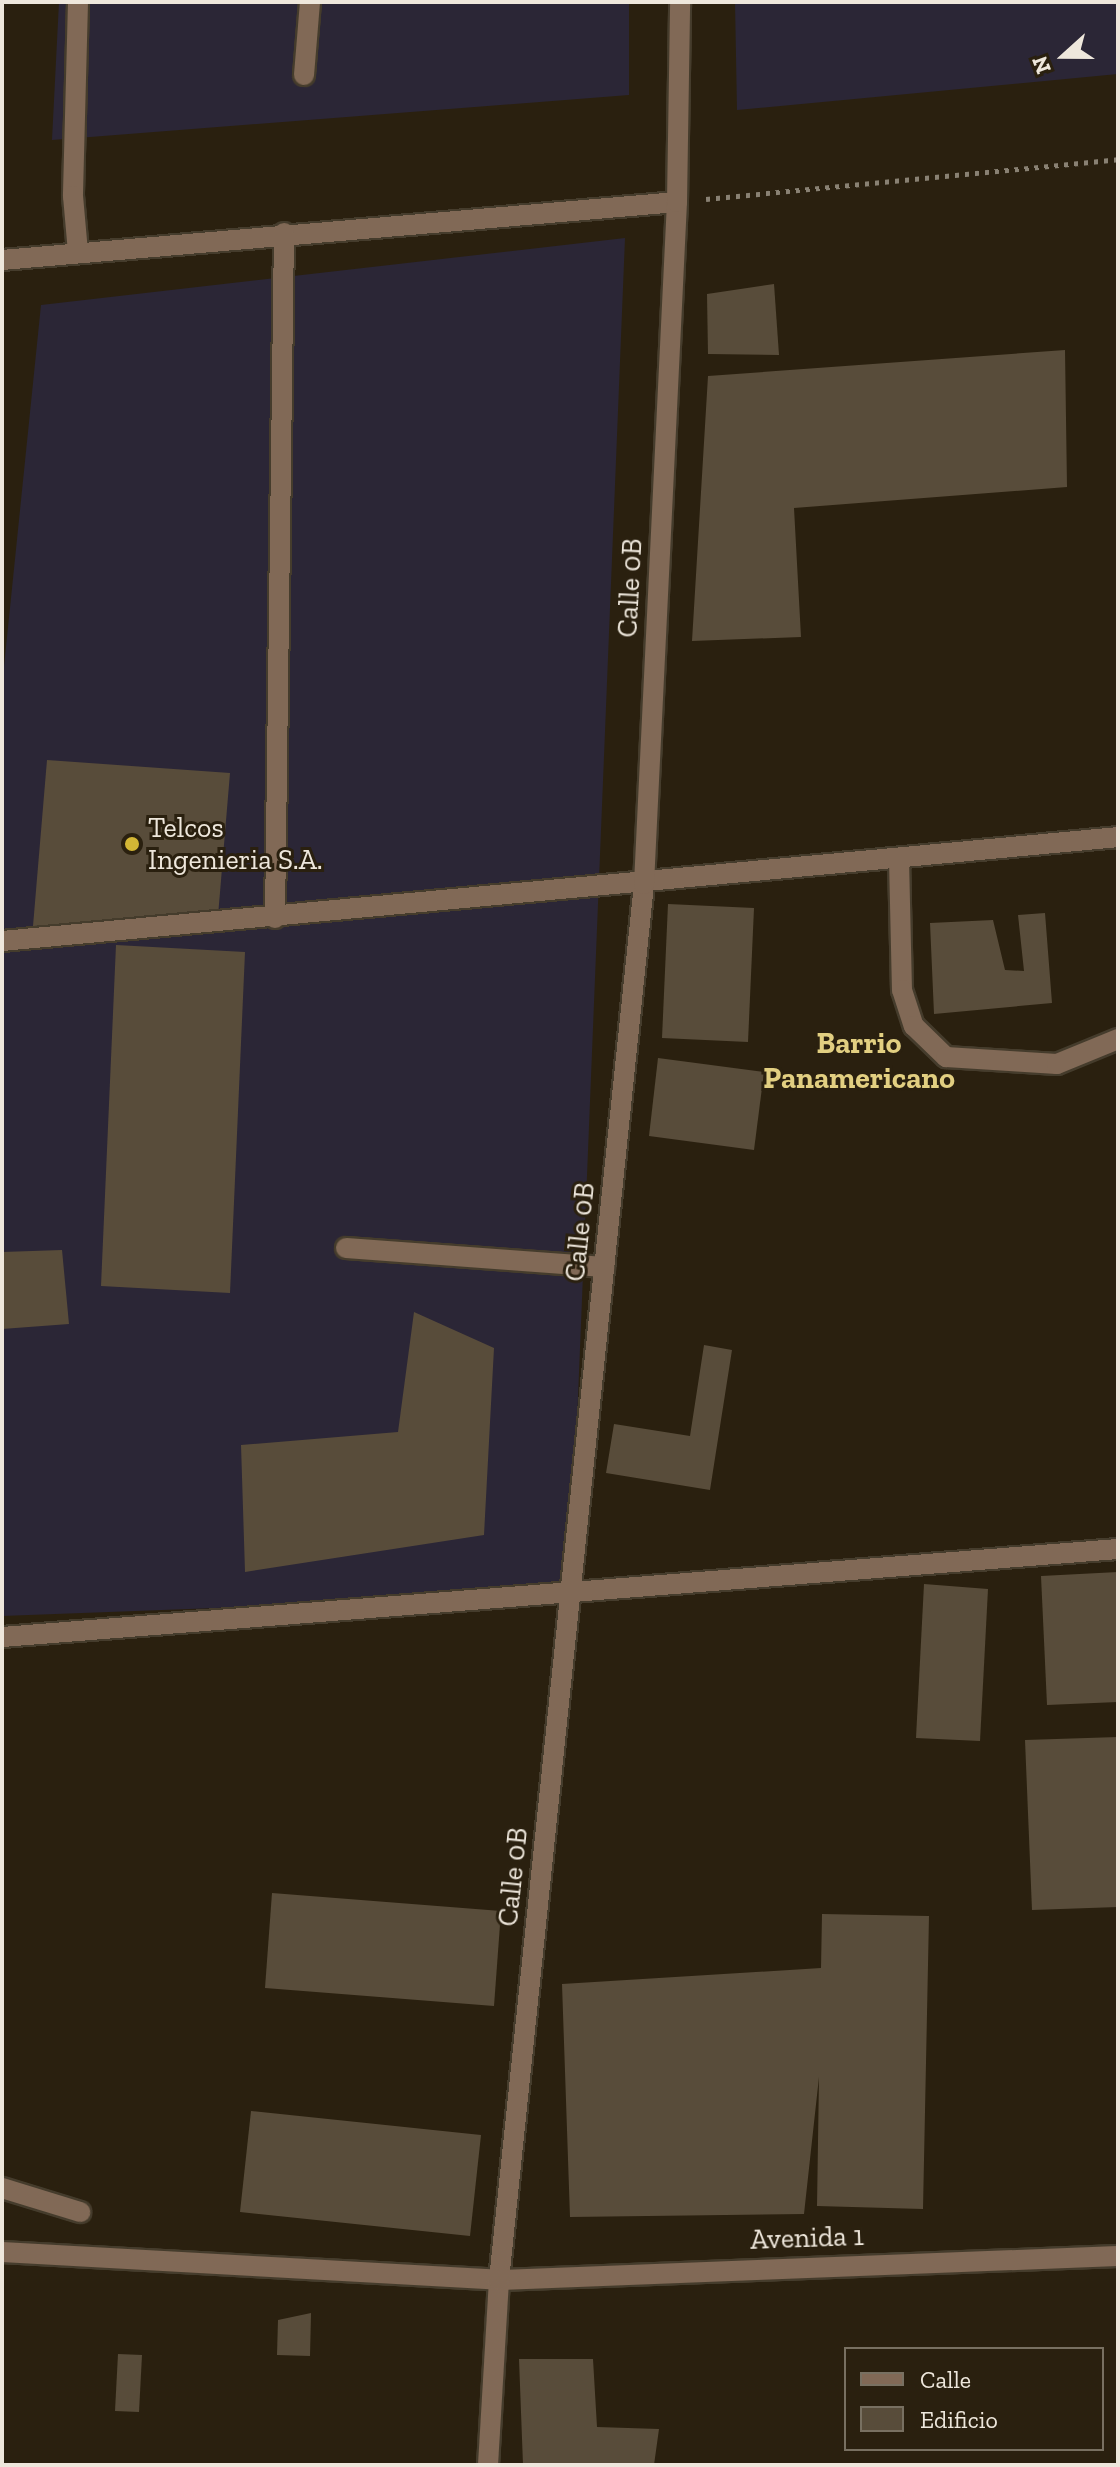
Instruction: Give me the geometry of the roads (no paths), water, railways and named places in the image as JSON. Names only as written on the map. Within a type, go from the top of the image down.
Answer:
[{"type":"street","points":[[78,2],[73,196],[78,252]]},
{"type":"street","points":[[304,75],[310,2]]},
{"type":"street","name":"Calle 0B","points":[[488,2465],[499,2280],[644,884],[677,202],[680,2]]},
{"type":"street","points":[[2,260],[284,233],[677,202]]},
{"type":"street","points":[[275,918],[284,233]]},
{"type":"street","points":[[2,941],[644,884],[1118,837]]},
{"type":"street","points":[[899,859],[902,990],[914,1026],[946,1057],[1057,1064],[1118,1039]]},
{"type":"street","points":[[346,1248],[604,1267]]},
{"type":"street","points":[[2,1637],[570,1595],[1118,1549]]},
{"type":"street","points":[[2,2188],[80,2212]]},
{"type":"street","name":"Avenida 1","points":[[2,2252],[499,2280],[1118,2256]]},
{"type":"place","name":"Telcos Ingenieria S.A.","points":[[132,844]]},
{"type":"district","name":"Barrio Panamericano","points":[[859,1060]]}]
